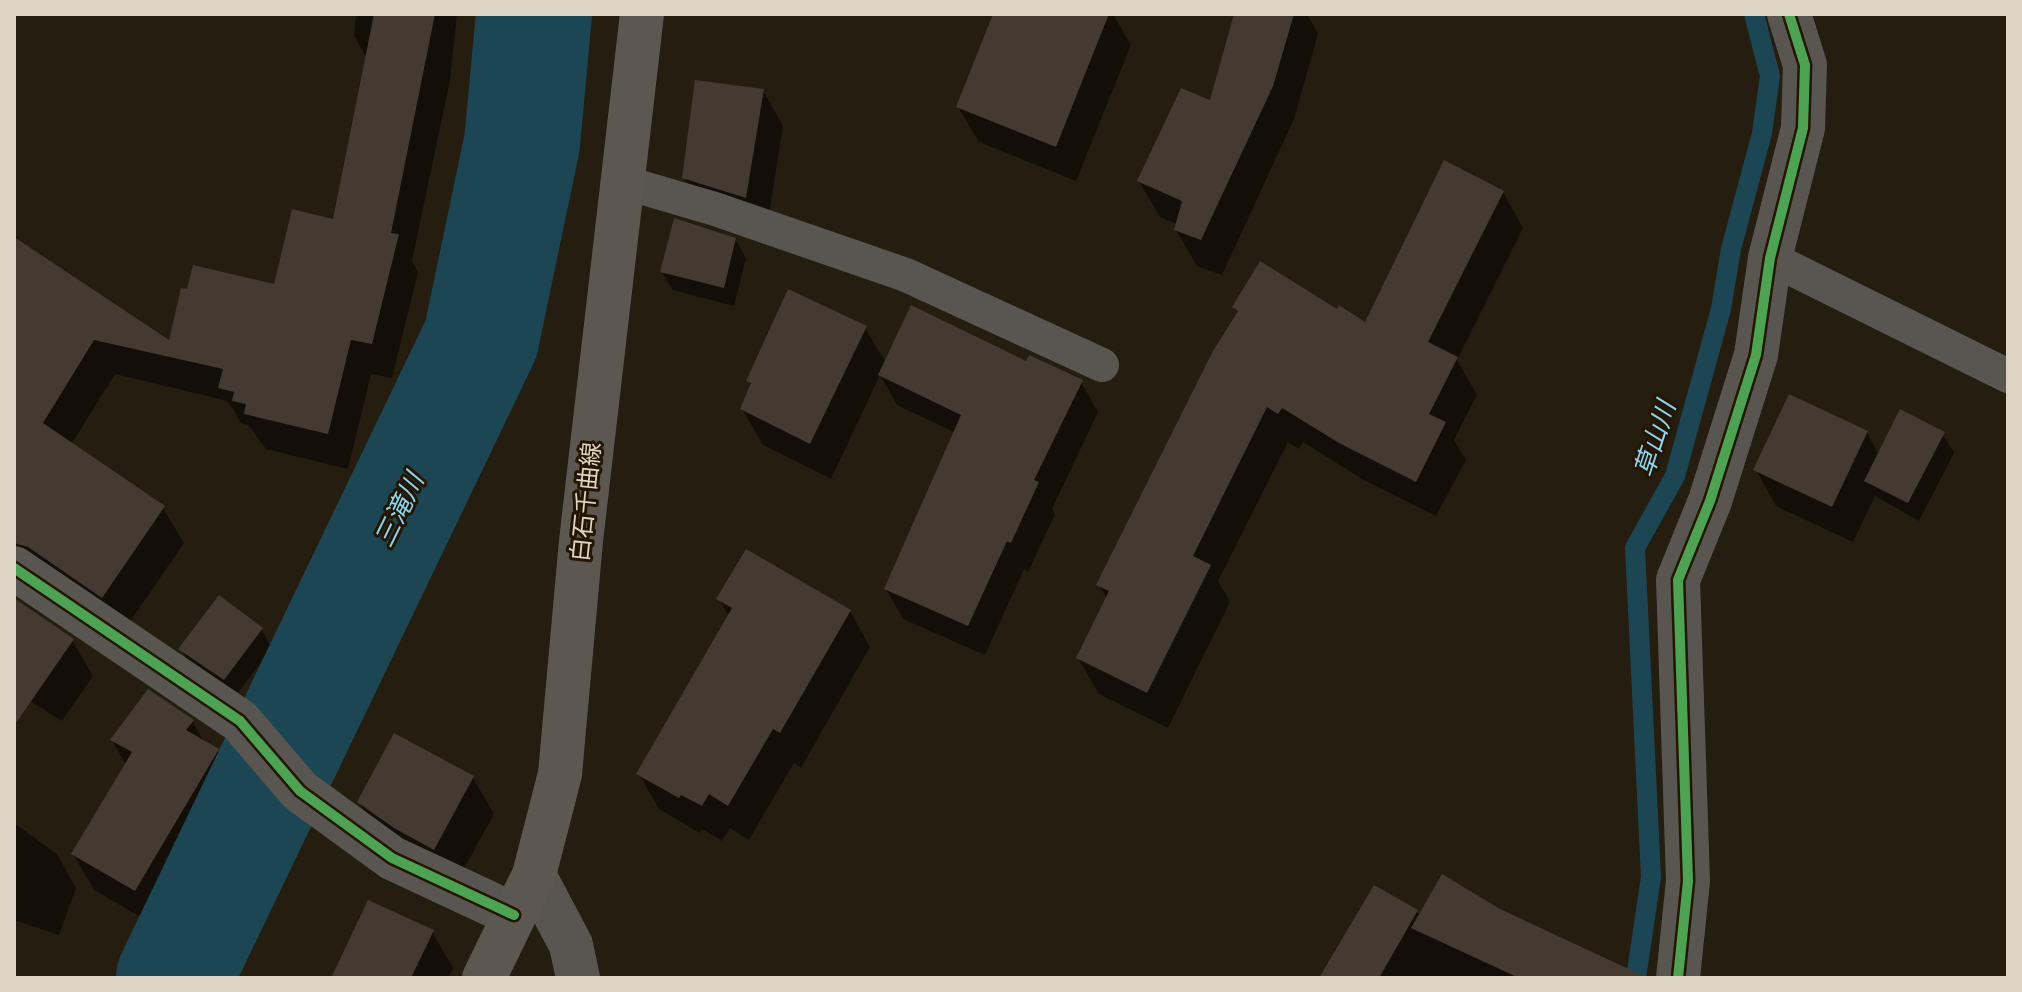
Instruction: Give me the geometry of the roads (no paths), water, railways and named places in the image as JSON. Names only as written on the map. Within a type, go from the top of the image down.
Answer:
[{"type":"main road","name":"白石千曲線","points":[[484,978],[534,875],[560,774],[581,541],[642,14]]},
{"type":"street","points":[[1678,978],[1688,881],[1678,580],[1710,501],[1756,355],[1770,258],[1803,128],[1805,65],[1789,14]]},
{"type":"street","points":[[14,568],[240,721],[300,791],[392,858],[514,915]]},
{"type":"street","points":[[534,875],[571,945],[578,978]]},
{"type":"lane","points":[[623,182],[715,209],[906,275],[1102,365]]},
{"type":"lane","points":[[1770,258],[2008,376]]},
{"type":"waterway","name":"三滝川","points":[[174,978],[481,339],[522,143],[534,14]]},
{"type":"waterway","name":"草山川","points":[[1636,978],[1651,877],[1635,548],[1675,476],[1721,309],[1731,249],[1762,133],[1770,76],[1754,14]]}]
